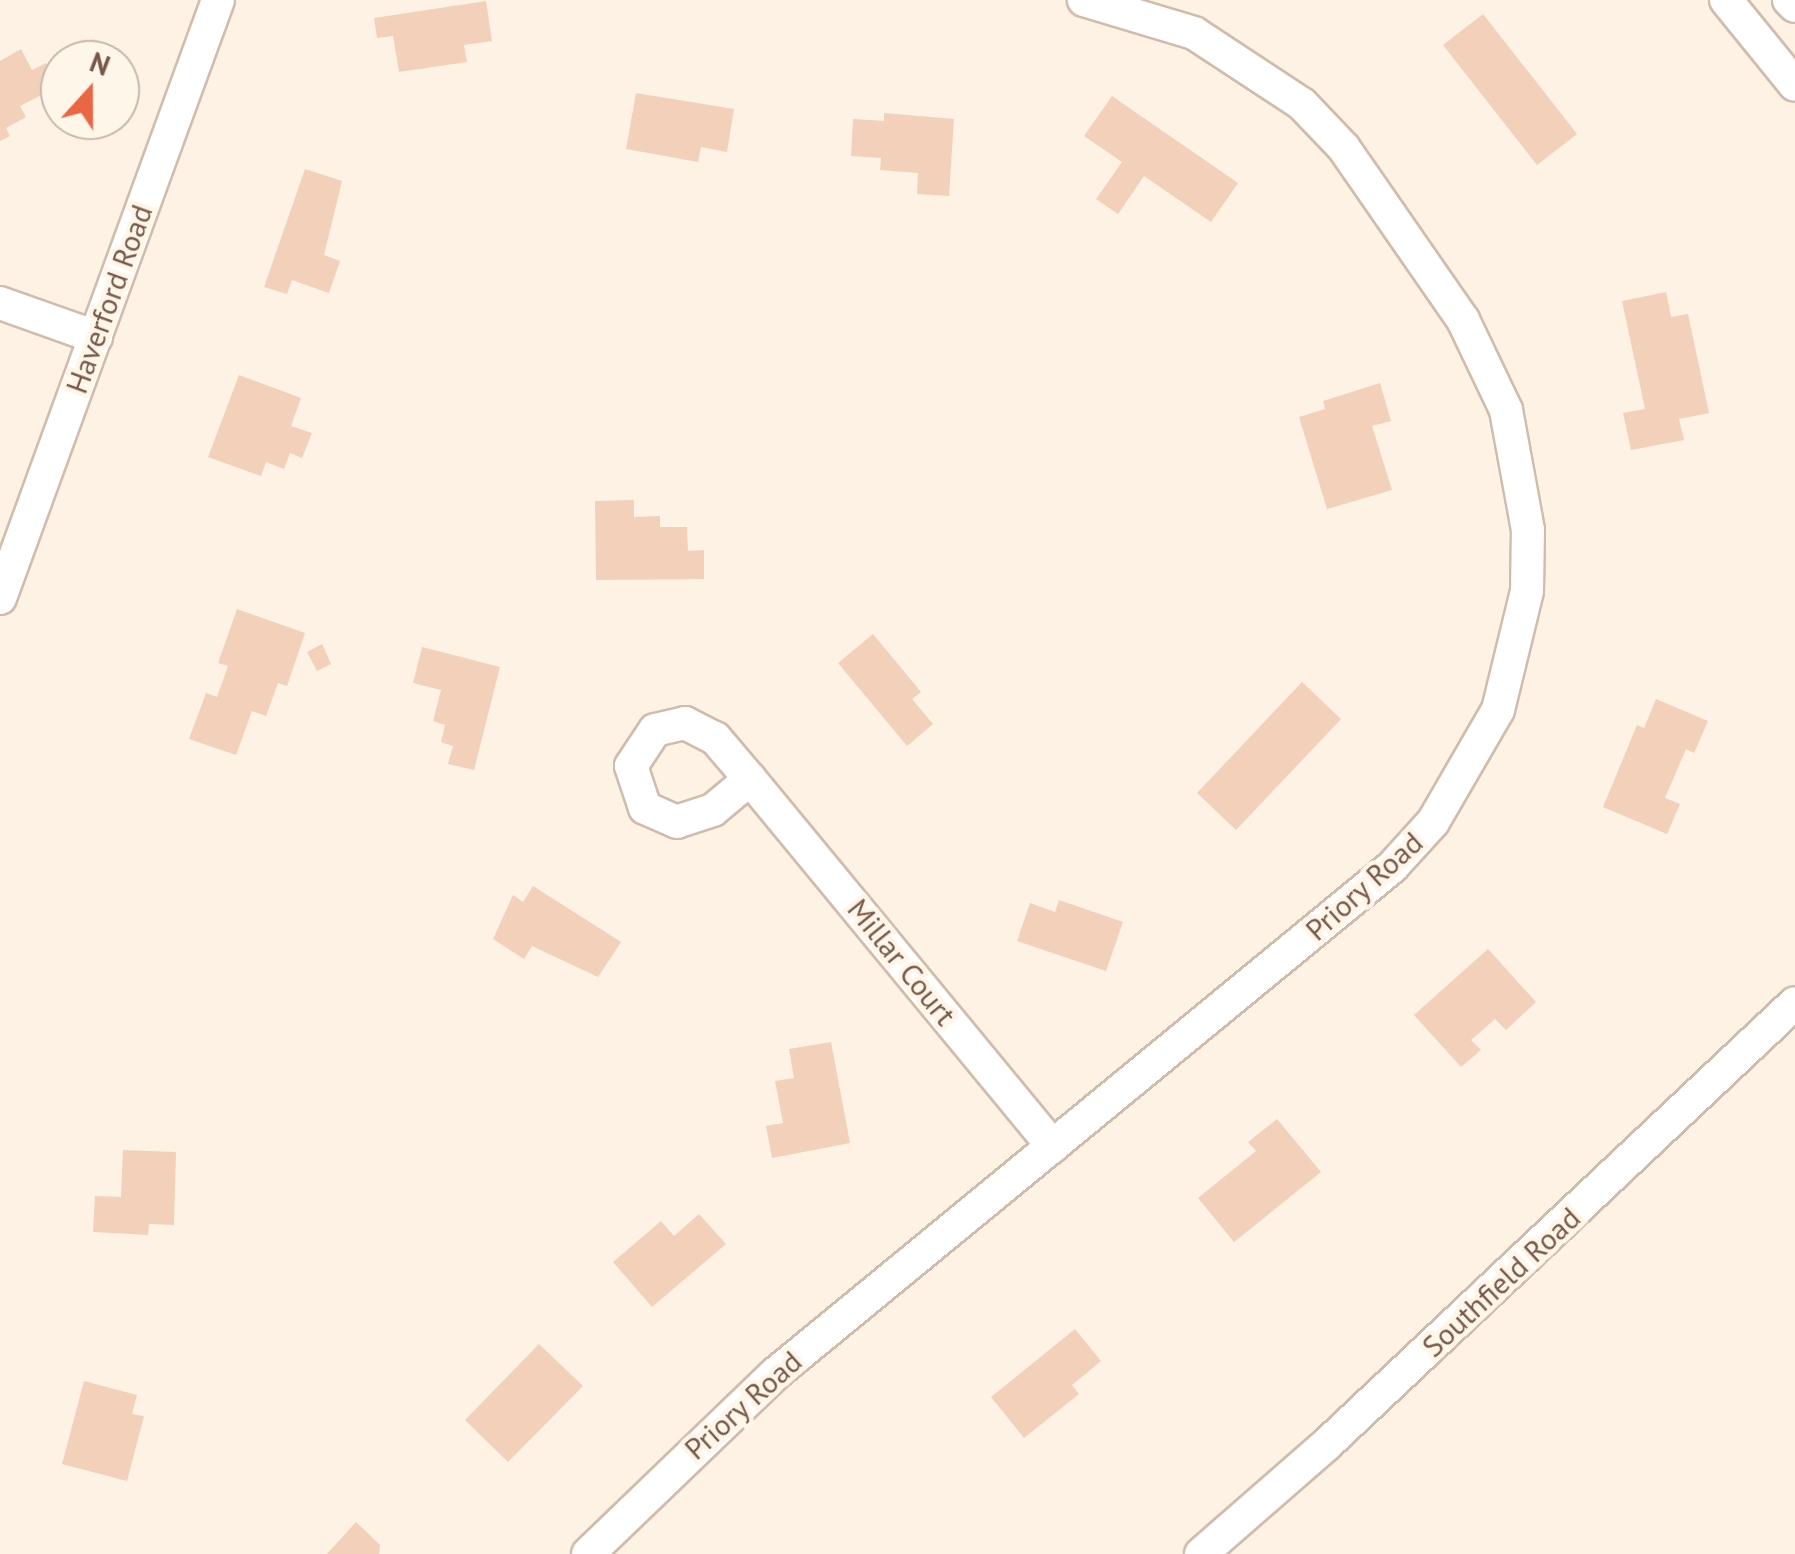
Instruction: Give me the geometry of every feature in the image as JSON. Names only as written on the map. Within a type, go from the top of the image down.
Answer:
[{"type":"street","name":"Haverford Road","points":[[0,598],[218,0]]},
{"type":"street","name":"Priory Road","points":[[588,1554],[776,1374],[1392,868],[1434,822],[1498,710],[1524,606],[1528,530],[1521,470],[1486,361],[1344,148],[1302,104],[1239,58],[1166,23],[1084,0]]},
{"type":"street","points":[[1726,0],[1795,85]]},
{"type":"street","points":[[1790,0],[1795,6]]},
{"type":"street","points":[[0,303],[96,337]]},
{"type":"street","name":"Millar Court","points":[[750,778],[1053,1146]]},
{"type":"street","name":"Southfield Road","points":[[1201,1554],[1326,1445],[1795,1003]]},
{"type":"building","points":[[486,1],[492,41],[464,45],[467,62],[399,72],[393,36],[377,38],[374,18]]},
{"type":"building","points":[[1483,14],[1577,134],[1537,165],[1443,45]]},
{"type":"building","points":[[21,49],[32,70],[40,66],[40,96],[20,106],[26,117],[6,128],[10,136],[0,141],[0,61]]},
{"type":"building","points":[[636,93],[734,109],[727,152],[701,147],[698,162],[626,149]]},
{"type":"building","points":[[1112,96],[1238,183],[1211,222],[1144,176],[1118,214],[1096,199],[1122,162],[1084,136]]},
{"type":"building","points":[[884,113],[954,119],[949,196],[917,194],[918,173],[880,170],[881,158],[851,156],[853,119],[884,121]]},
{"type":"building","points":[[305,169],[342,181],[324,255],[340,261],[329,293],[292,280],[287,294],[264,287]]},
{"type":"building","points":[[1666,292],[1671,317],[1688,314],[1709,413],[1679,419],[1684,440],[1631,450],[1623,413],[1645,409],[1622,301]]},
{"type":"building","points":[[239,375],[301,398],[291,426],[312,433],[302,458],[290,453],[284,469],[266,462],[261,476],[208,457]]},
{"type":"building","points":[[1380,383],[1391,421],[1372,426],[1392,490],[1327,509],[1299,417],[1325,409],[1323,401]]},
{"type":"building","points":[[634,500],[634,517],[660,516],[660,527],[687,527],[688,551],[704,550],[704,579],[596,580],[595,501]]},
{"type":"building","points":[[237,609],[305,633],[287,686],[278,683],[266,716],[252,711],[236,755],[189,739],[206,693],[217,697],[228,666],[218,663]]},
{"type":"building","points":[[873,634],[921,692],[912,699],[933,724],[907,746],[838,663]]},
{"type":"building","points":[[322,644],[331,664],[317,671],[307,652]]},
{"type":"building","points":[[422,647],[500,667],[474,770],[448,764],[453,746],[441,742],[445,725],[433,721],[441,690],[413,683]]},
{"type":"building","points":[[1302,682],[1341,719],[1236,830],[1197,793]]},
{"type":"building","points":[[1656,699],[1708,721],[1694,753],[1686,749],[1665,798],[1680,804],[1667,834],[1603,807],[1637,725],[1644,728]]},
{"type":"building","points":[[533,886],[621,942],[598,977],[532,946],[524,959],[493,939],[513,895],[523,902]]},
{"type":"building","points":[[1059,900],[1123,922],[1106,971],[1017,941],[1030,903],[1055,912]]},
{"type":"building","points":[[1488,949],[1536,1002],[1506,1030],[1495,1019],[1471,1040],[1481,1050],[1461,1067],[1414,1015]]},
{"type":"building","points":[[831,1042],[850,1143],[772,1158],[766,1126],[783,1123],[775,1081],[794,1078],[789,1049]]},
{"type":"building","points":[[1277,1119],[1321,1172],[1234,1242],[1198,1198],[1256,1151],[1248,1142]]},
{"type":"building","points":[[123,1150],[176,1152],[174,1225],[149,1224],[148,1235],[93,1232],[95,1196],[121,1197]]},
{"type":"building","points":[[699,1214],[726,1244],[652,1307],[613,1262],[661,1221],[674,1236]]},
{"type":"building","points":[[1075,1329],[1101,1361],[1072,1385],[1079,1394],[1024,1438],[991,1397]]},
{"type":"building","points":[[539,1344],[583,1386],[508,1462],[465,1420]]},
{"type":"building","points":[[84,1381],[137,1395],[132,1414],[144,1416],[127,1481],[62,1464]]},
{"type":"building","points":[[356,1522],[380,1545],[379,1554],[327,1554]]}]
